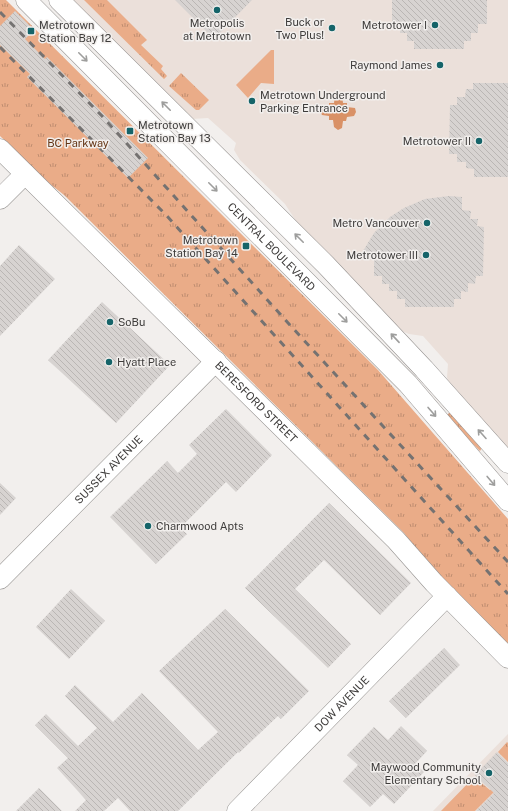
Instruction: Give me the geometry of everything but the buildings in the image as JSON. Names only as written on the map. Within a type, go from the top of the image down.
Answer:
[{"type":"street","name":"CENTRAL BOULEVARD","points":[[26,0],[408,384],[508,501]]},
{"type":"street","points":[[59,0],[326,265],[424,369],[508,463]]},
{"type":"street","name":"BERESFORD STREET","points":[[0,149],[123,272],[216,361],[390,535],[508,658]]},
{"type":"street","points":[[0,199],[25,174]]},
{"type":"street","name":"SUSSEX AVENUE","points":[[0,579],[216,361]]},
{"type":"street","name":"DOW AVENUE","points":[[237,811],[447,596]]},
{"type":"shaded area","points":[[71,0],[508,0],[508,452],[449,384],[447,377],[448,364],[423,336],[409,334],[402,331],[307,238],[285,204],[240,160],[234,150],[236,143],[208,118],[192,119]]},
{"type":"shaded area","points":[[338,93],[342,95],[343,103],[347,103],[347,107],[355,108],[356,112],[354,116],[347,117],[346,121],[343,121],[342,128],[338,130],[334,127],[333,120],[329,120],[329,116],[322,115],[320,111],[322,107],[329,107],[329,103],[334,103],[335,94]]},
{"type":"shaded area","name":"Maywood Community Elementary School","points":[[508,734],[508,811],[433,811]]},
{"type":"green space","name":"BC Parkway","points":[[0,0],[6,0],[378,370],[508,519],[508,645],[431,567],[404,533],[64,195],[45,180],[0,136]]},
{"type":"green space","points":[[84,0],[107,0],[147,40],[141,45],[163,66],[161,69],[167,76],[164,79]]},
{"type":"green space","points":[[271,50],[274,50],[274,84],[261,83],[248,98],[236,85]]},
{"type":"green space","points":[[181,73],[209,100],[199,110],[196,110],[169,86]]},
{"type":"green space","points":[[450,412],[482,448],[480,451],[445,417]]},
{"type":"green space","points":[[507,742],[508,743],[508,762],[498,752]]},
{"type":"green space","points":[[474,777],[490,790],[503,778],[506,780],[475,811],[441,811]]},
{"type":"railway","points":[[0,12],[102,116],[289,324],[508,562]]},
{"type":"railway","points":[[0,47],[166,215],[508,594]]},
{"type":"place","name":"Metropolis at Metrotown","points":[[217,10]]},
{"type":"place","name":"Metrotower I","points":[[435,25]]},
{"type":"place","name":"Buck or Two Plus!","points":[[332,28]]},
{"type":"place","name":"Metrotown Station Bay 12","points":[[31,31]]},
{"type":"place","name":"Raymond James","points":[[440,65]]},
{"type":"place","name":"Metrotown Underground Parking Entrance","points":[[252,101]]},
{"type":"place","name":"Metrotown Station Bay 13","points":[[130,131]]},
{"type":"place","name":"Metrotower II","points":[[479,141]]},
{"type":"place","name":"Metro Vancouver","points":[[427,223]]},
{"type":"place","name":"Metrotown Station Bay 14","points":[[246,246]]},
{"type":"place","name":"Metrotower III","points":[[426,255]]},
{"type":"place","name":"SoBu","points":[[110,322]]},
{"type":"place","name":"Hyatt Place","points":[[109,362]]},
{"type":"place","name":"Charmwood Apts","points":[[148,526]]},
{"type":"place","name":"Maywood Community Elementary School","points":[[489,773]]}]
